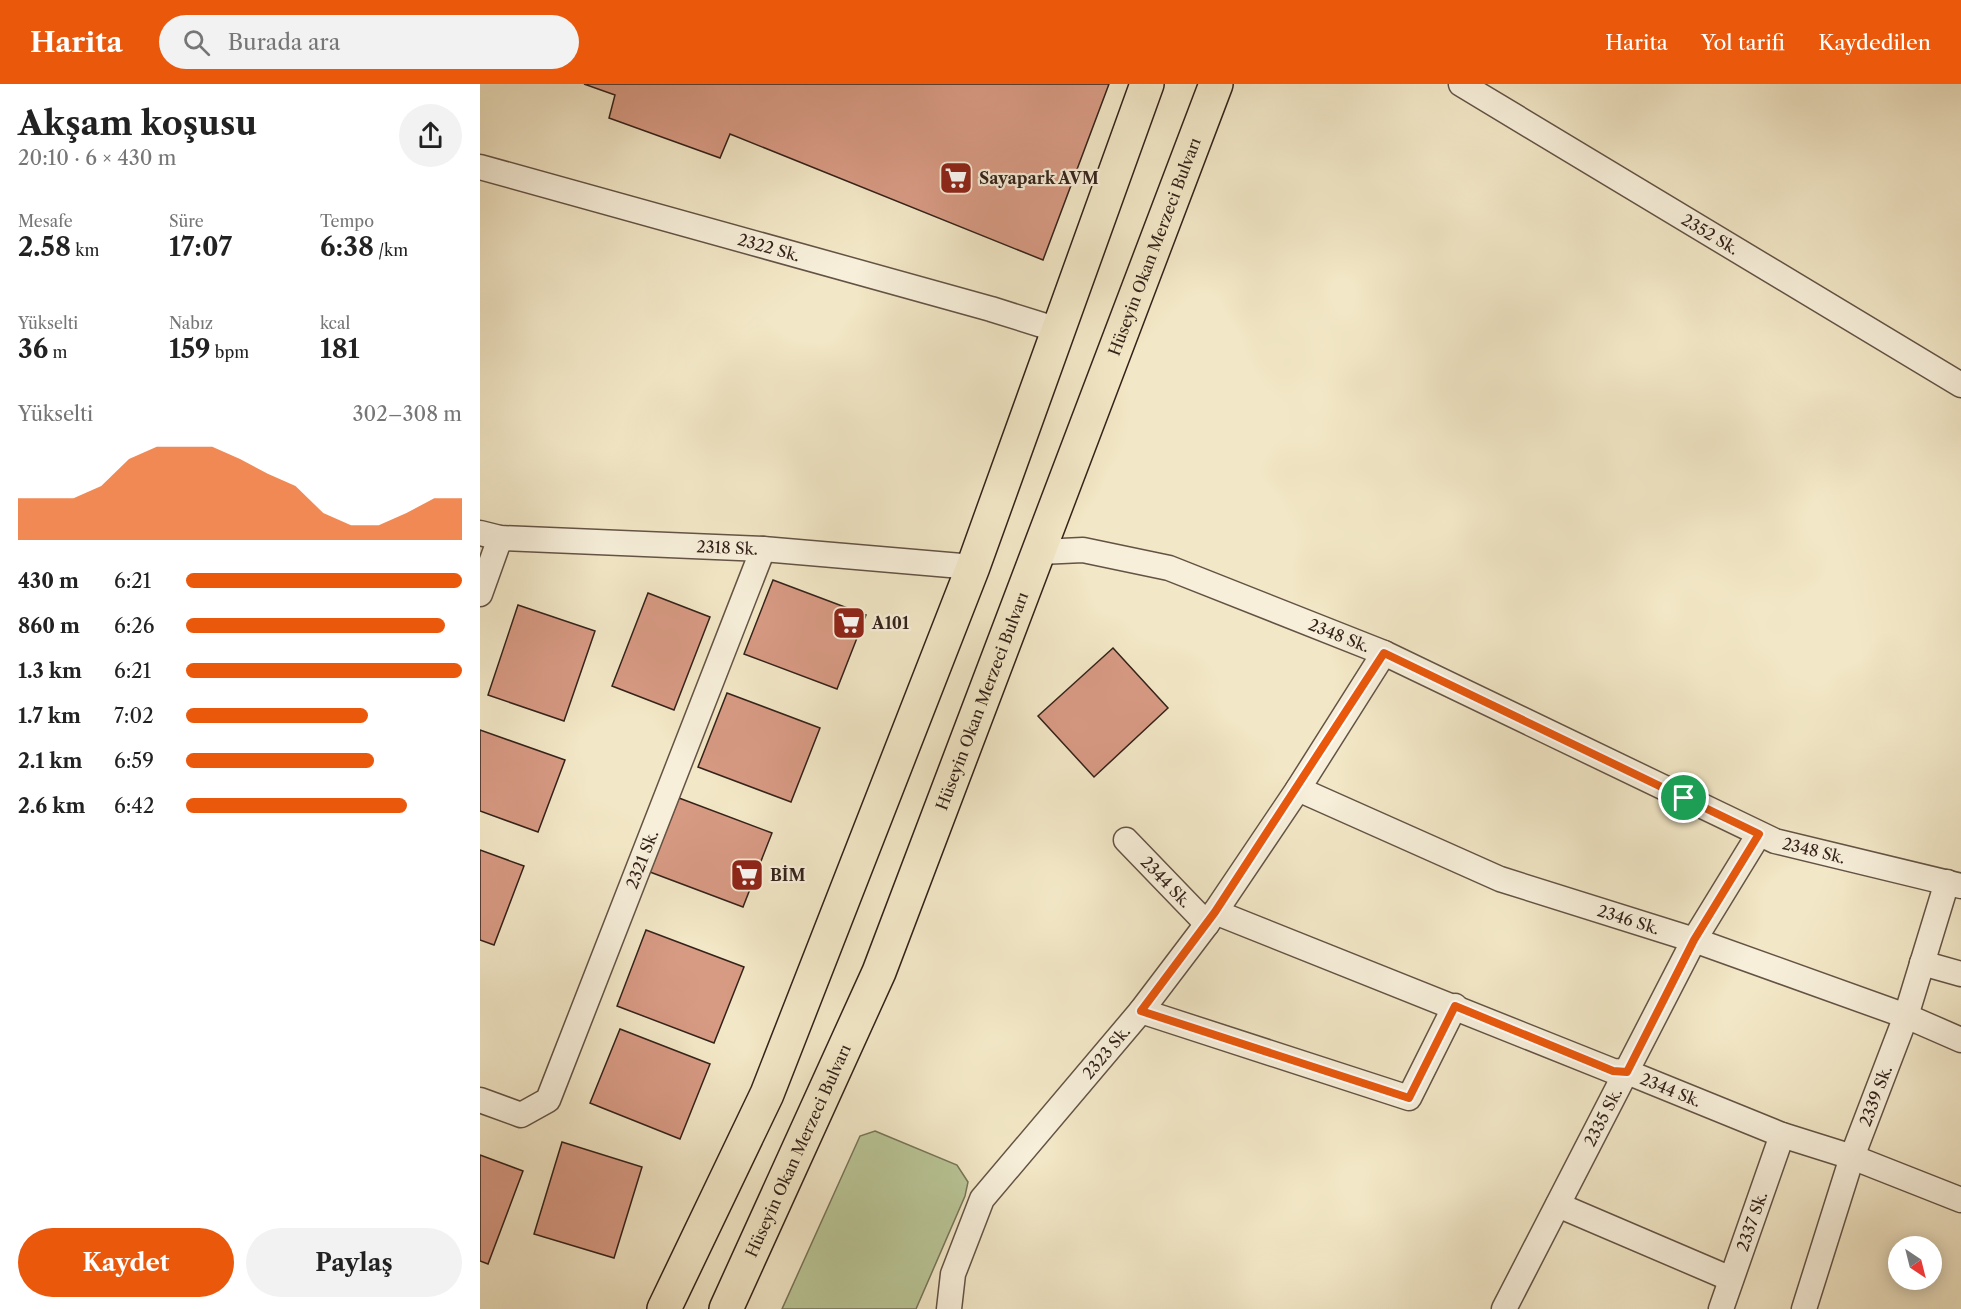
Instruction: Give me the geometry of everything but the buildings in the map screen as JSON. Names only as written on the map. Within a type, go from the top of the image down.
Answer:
[{"type":"main road","points":[[664,1309],[767,1094],[973,567],[1147,84]]},
{"type":"main road","name":"Hüseyin Okan Merzeci Bulvarı","points":[[726,1309],[879,972],[1040,552],[1215,84]]},
{"type":"street","name":"2352 Sk.","points":[[1461,84],[1961,385]]},
{"type":"street","name":"2322 Sk.","points":[[480,167],[991,309],[1058,330]]},
{"type":"street","name":"2318 Sk.","points":[[490,536],[763,549],[973,567]]},
{"type":"street","points":[[480,594],[490,536]]},
{"type":"street","name":"2321 Sk.","points":[[480,1100],[521,1115],[548,1100],[763,549]]},
{"type":"street","name":"2348 Sk.","points":[[1040,552],[1083,550],[1169,568],[1384,653],[1775,841],[1954,884]]},
{"type":"street","name":"2323 Sk.","points":[[949,1309],[953,1274],[982,1199],[1141,1011],[1211,918],[1298,789],[1384,653]]},
{"type":"street","name":"2346 Sk.","points":[[1298,789],[1500,879],[1694,940],[1906,1016],[1961,1040]]},
{"type":"street","name":"2335 Sk.","points":[[1504,1309],[1694,940],[1759,834]]},
{"type":"street","name":"2344 Sk.","points":[[1126,840],[1211,918],[1455,1006],[1613,1071],[1627,1072],[1782,1135],[1852,1157],[1961,1200]]},
{"type":"street","name":"2339 Sk.","points":[[1804,1309],[1852,1157],[1906,1016],[1922,963],[1954,884]]},
{"type":"street","points":[[1922,963],[1961,974]]},
{"type":"street","points":[[1141,1011],[1409,1098],[1455,1006]]},
{"type":"street","name":"2337 Sk.","points":[[1721,1309],[1782,1135]]},
{"type":"street","points":[[1558,1204],[1731,1279]]},
{"type":"green space","points":[[875,1131],[957,1165],[968,1182],[965,1196],[916,1309],[782,1309],[860,1136]]},
{"type":"place","name":"Sayapark AVM","points":[[956,178]]},
{"type":"place","name":"A101","points":[[849,623]]},
{"type":"place","name":"BİM","points":[[747,875]]},
{"type":"route","points":[[1384,653],[1684,798],[1759,834],[1694,940],[1627,1072],[1613,1071],[1455,1006],[1409,1098],[1141,1011],[1207,924],[1298,789],[1384,653]]}]
